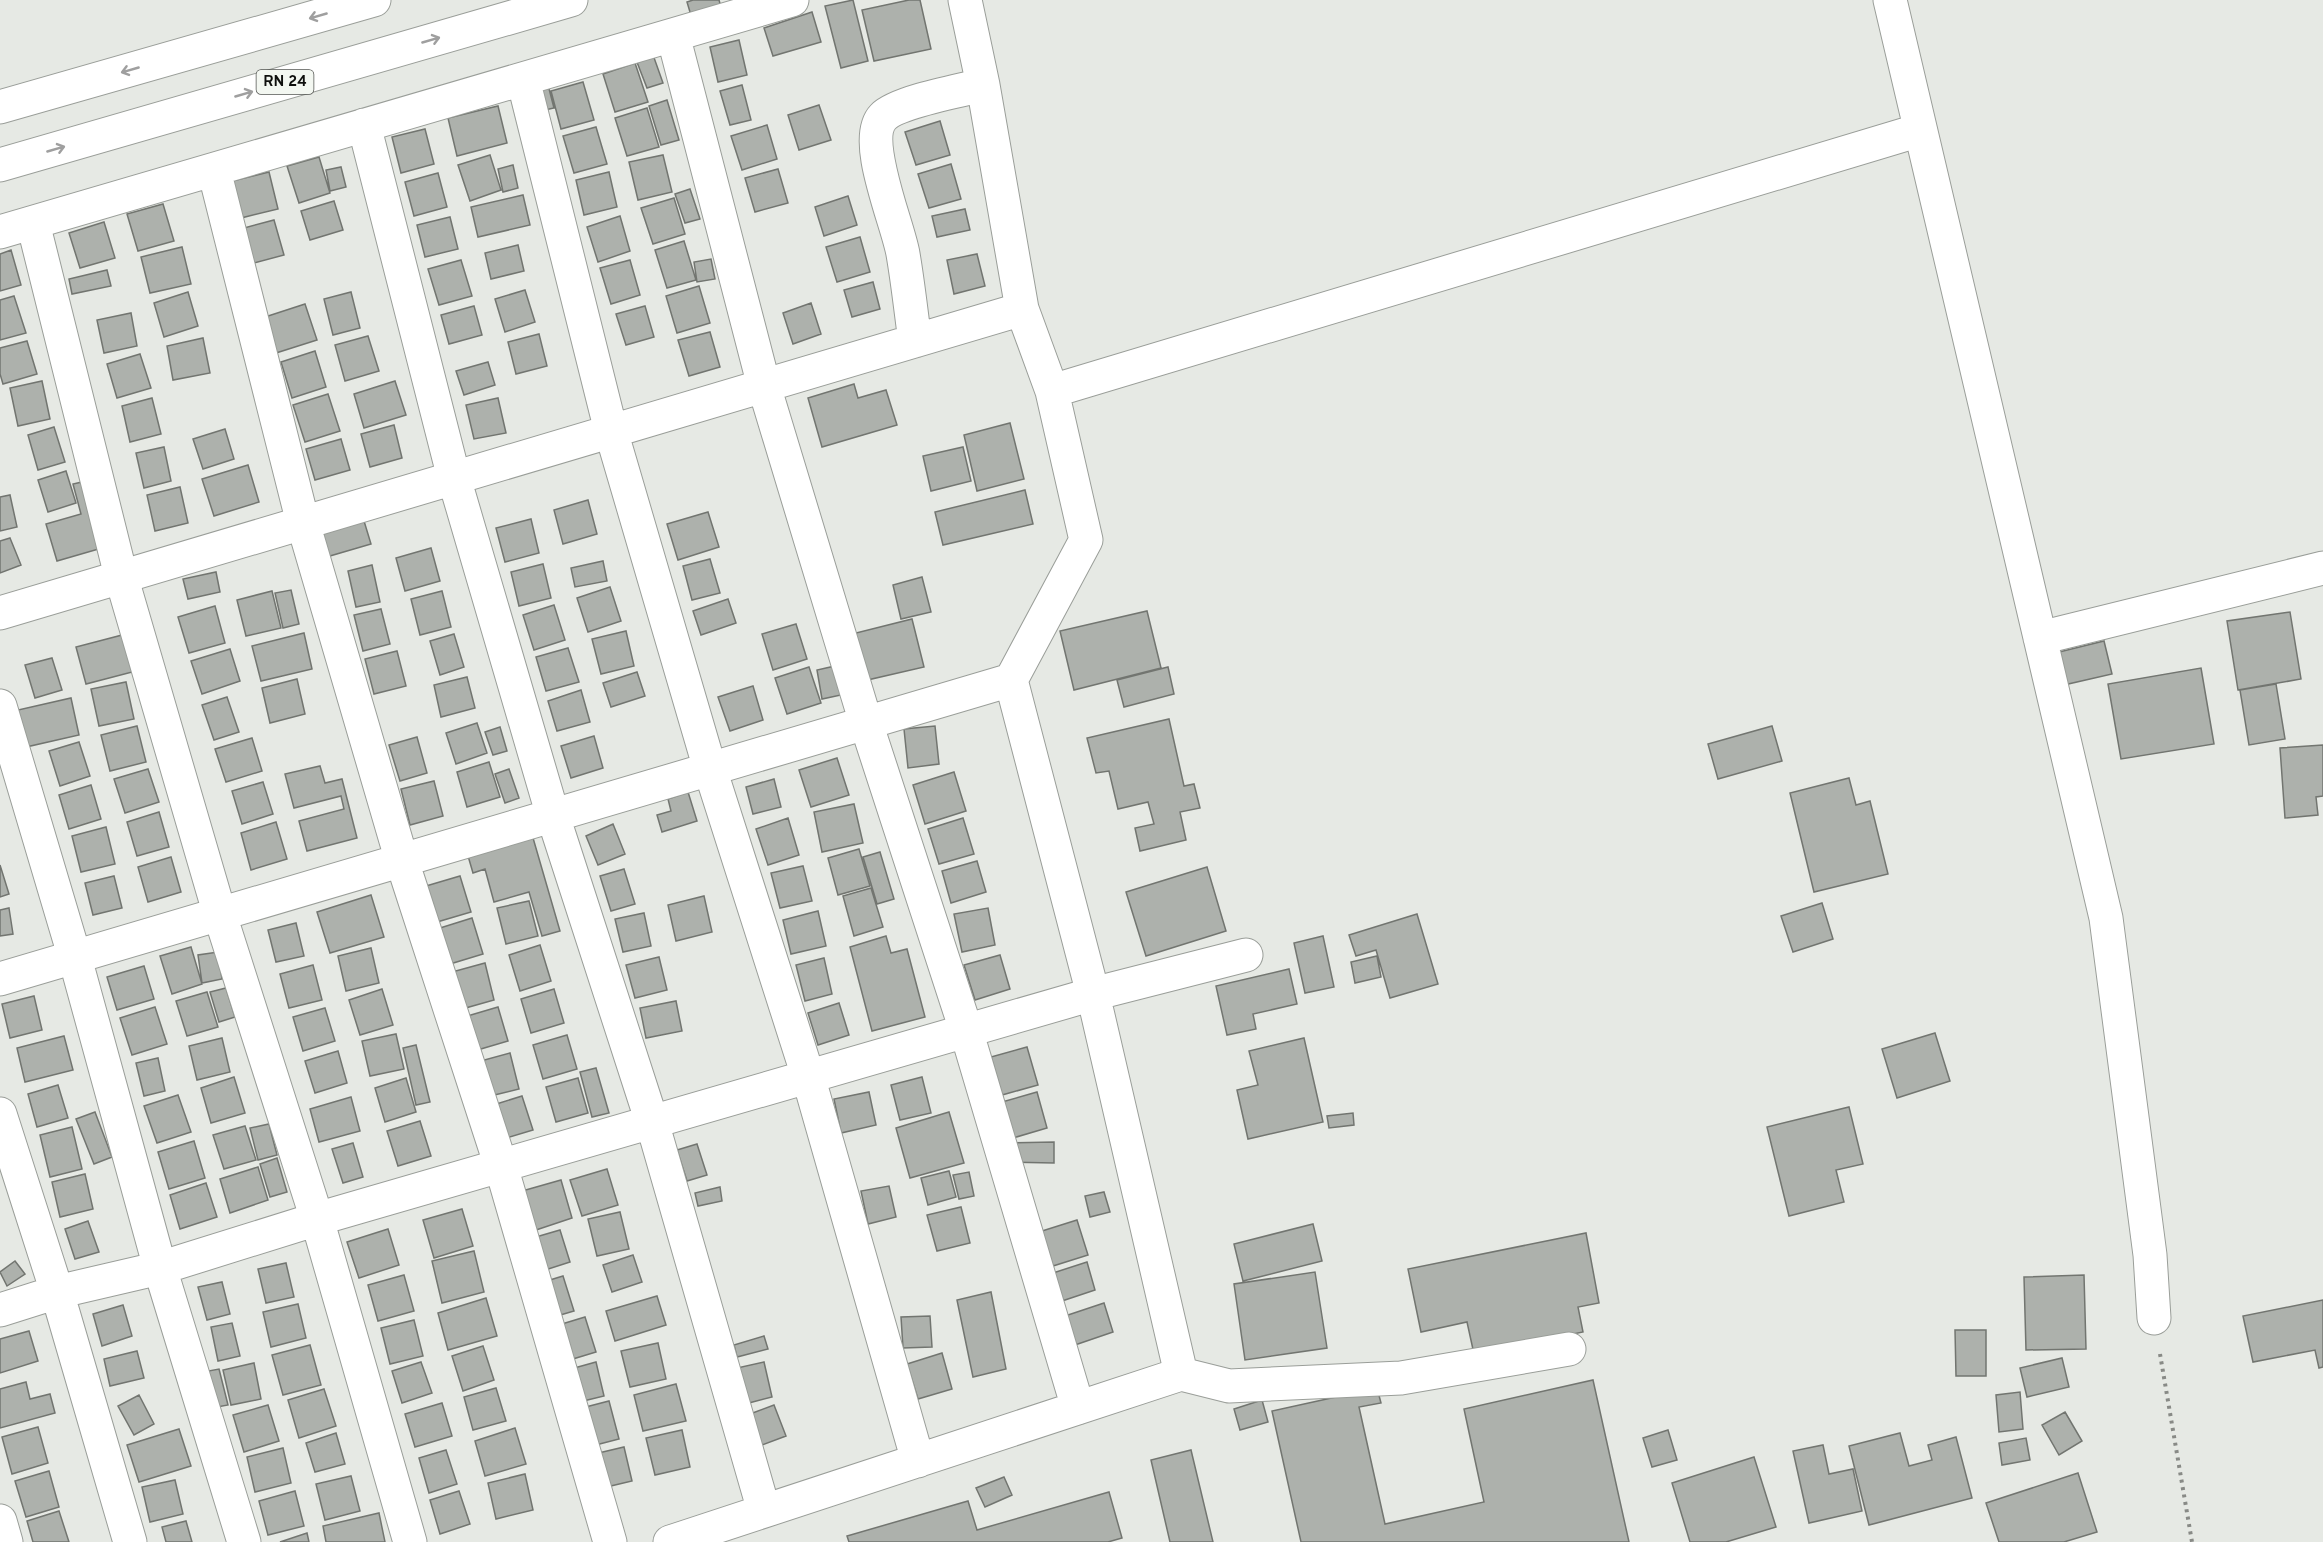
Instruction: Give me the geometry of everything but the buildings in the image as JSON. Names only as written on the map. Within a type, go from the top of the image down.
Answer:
[{"type":"main road","points":[[0,107],[374,0]]},
{"type":"main road","name":"RN 24","points":[[0,165],[571,0]]},
{"type":"main road","points":[[0,232],[792,0]]},
{"type":"main road","points":[[965,0],[983,84],[1022,309],[1052,391],[1086,540],[1011,680],[1093,994],[1181,1374]]},
{"type":"main road","points":[[1890,0],[2106,918],[2150,1255],[2154,1318]]},
{"type":"main road","points":[[673,35],[764,386],[866,723],[966,1030],[1078,1408]]},
{"type":"main road","points":[[523,79],[611,431],[710,769],[808,1076],[918,1461]]},
{"type":"main road","points":[[915,341],[902,252],[879,165],[876,130],[884,116],[900,107],[983,84]]},
{"type":"main road","points":[[364,126],[453,478],[553,816],[652,1122],[764,1511]]},
{"type":"main road","points":[[1052,391],[1920,130]]},
{"type":"main road","points":[[214,170],[303,523],[402,861],[501,1166],[610,1542]]},
{"type":"main road","points":[[33,223],[121,576],[220,915],[318,1219],[410,1542]]},
{"type":"main road","points":[[0,613],[1022,309]]},
{"type":"main road","points":[[2040,638],[2323,568]]},
{"type":"main road","points":[[0,979],[1011,680]]},
{"type":"main road","points":[[0,706],[75,958],[160,1268],[244,1542]]},
{"type":"main road","points":[[0,1310],[57,1292],[160,1268],[318,1219],[966,1030],[1093,994],[1246,955]]},
{"type":"main road","points":[[0,1114],[57,1292],[130,1542]]},
{"type":"main road","points":[[670,1542],[1181,1374],[1229,1386],[1401,1378],[1569,1349]]},
{"type":"main road","points":[[0,1521],[6,1542]]},
{"type":"path","points":[[2154,1318],[2192,1542]]}]
